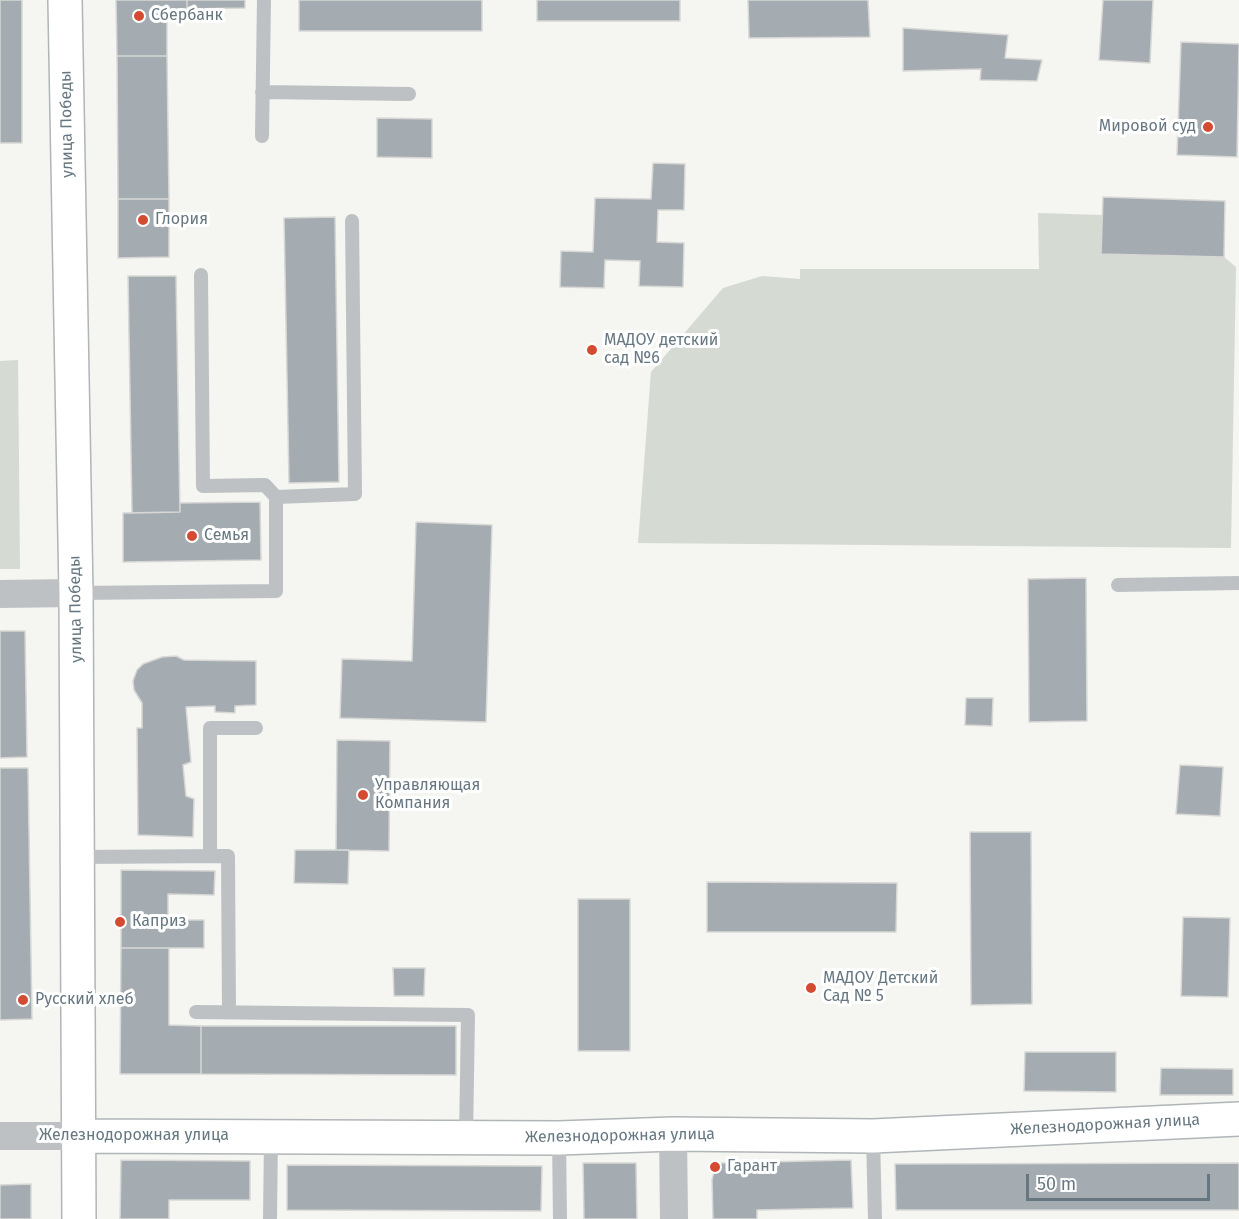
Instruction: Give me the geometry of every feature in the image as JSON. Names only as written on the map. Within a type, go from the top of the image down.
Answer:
[{"type":"main road","name":"улица Победы","points":[[65,0],[76,593],[79,1219]]},
{"type":"main road","name":"Железнодорожная улица","points":[[78,1136],[466,1138],[673,1134],[873,1136],[1239,1119]]},
{"type":"street","points":[[0,594],[76,593]]},
{"type":"street","points":[[673,1134],[674,1219]]},
{"type":"street","name":"Железнодорожная улица","points":[[0,1136],[78,1136]]},
{"type":"lane","points":[[262,136],[264,0]]},
{"type":"lane","points":[[262,92],[409,94]]},
{"type":"lane","points":[[276,497],[355,494],[352,220]]},
{"type":"lane","points":[[76,593],[276,591],[276,497],[265,485],[203,486],[201,275]]},
{"type":"lane","points":[[1118,585],[1239,583]]},
{"type":"lane","points":[[210,856],[210,728],[256,728]]},
{"type":"lane","points":[[78,857],[228,856],[229,1012]]},
{"type":"lane","points":[[196,1012],[468,1015],[466,1138]]},
{"type":"lane","points":[[873,1136],[876,1219]]},
{"type":"lane","points":[[270,1219],[271,1137]]},
{"type":"lane","points":[[559,1138],[560,1219]]},
{"type":"shaded area","points":[[1103,197],[1225,201],[1224,257],[1236,267],[1231,548],[638,543],[651,372],[723,288],[762,276],[800,279],[800,269],[1039,269],[1038,213],[1102,215]]},
{"type":"shaded area","points":[[18,360],[20,569],[0,569],[0,361]]},
{"type":"building","points":[[0,0],[22,0],[22,143],[0,143]]},
{"type":"building","points":[[116,0],[187,0],[187,9],[167,10],[167,56],[117,56]]},
{"type":"building","points":[[187,0],[245,0],[245,8],[187,9]]},
{"type":"building","points":[[299,0],[482,0],[482,31],[299,31]]},
{"type":"building","points":[[537,0],[680,0],[680,21],[537,21]]},
{"type":"building","points":[[748,0],[868,0],[870,37],[749,38]]},
{"type":"building","points":[[1103,0],[1153,0],[1150,63],[1099,60]]},
{"type":"building","points":[[903,28],[1008,35],[1005,58],[1042,60],[1037,81],[980,80],[981,69],[903,71]]},
{"type":"building","name":"Мировой суд","points":[[1181,42],[1239,44],[1237,157],[1177,155]]},
{"type":"building","points":[[117,56],[167,56],[169,199],[118,199]]},
{"type":"building","points":[[377,118],[432,119],[432,158],[377,157]]},
{"type":"building","points":[[653,163],[685,164],[684,210],[658,210],[657,242],[684,243],[683,287],[639,286],[640,261],[605,260],[604,288],[560,287],[561,251],[593,252],[595,198],[651,199]]},
{"type":"building","points":[[1103,197],[1225,201],[1224,257],[1101,254]]},
{"type":"building","name":"Глория","points":[[118,199],[169,199],[169,257],[118,258]]},
{"type":"building","points":[[335,217],[339,482],[289,483],[284,218]]},
{"type":"building","points":[[128,276],[176,276],[180,512],[132,513]]},
{"type":"building","name":"Семья","points":[[260,502],[261,560],[123,562],[123,513],[180,512],[180,503]]},
{"type":"building","points":[[416,522],[492,525],[486,722],[340,718],[342,659],[412,661]]},
{"type":"building","points":[[1086,578],[1087,721],[1029,722],[1028,579]]},
{"type":"building","points":[[0,631],[25,631],[27,757],[0,758]]},
{"type":"building","points":[[176,656],[184,660],[256,661],[256,705],[235,706],[235,713],[215,712],[215,706],[186,707],[191,762],[183,765],[186,796],[194,799],[193,837],[138,835],[137,728],[142,728],[142,703],[134,690],[133,681],[137,670],[143,664],[162,657]]},
{"type":"building","points":[[966,698],[993,698],[992,726],[965,725]]},
{"type":"building","name":"Управляющая Компания","points":[[337,740],[390,741],[389,851],[336,850]]},
{"type":"building","points":[[1180,765],[1223,767],[1220,816],[1176,814]]},
{"type":"building","points":[[0,768],[28,768],[32,1019],[0,1020]]},
{"type":"building","points":[[970,832],[1031,832],[1032,1004],[971,1005]]},
{"type":"building","points":[[295,850],[349,850],[348,884],[294,883]]},
{"type":"building","points":[[121,870],[215,871],[214,895],[168,894],[168,920],[204,920],[204,948],[121,948]]},
{"type":"building","points":[[707,882],[897,883],[896,932],[707,932]]},
{"type":"building","points":[[578,899],[630,899],[630,1051],[578,1051]]},
{"type":"building","points":[[1183,917],[1230,918],[1228,997],[1181,996]]},
{"type":"building","points":[[121,948],[169,948],[169,1025],[201,1026],[201,1074],[120,1074]]},
{"type":"building","points":[[393,968],[425,968],[424,996],[394,996]]},
{"type":"building","points":[[201,1026],[456,1026],[456,1075],[201,1074]]},
{"type":"building","points":[[1025,1052],[1116,1052],[1116,1092],[1024,1091]]},
{"type":"building","points":[[1161,1068],[1233,1069],[1233,1095],[1160,1095]]},
{"type":"building","points":[[121,1160],[250,1161],[250,1200],[169,1200],[169,1219],[120,1219]]},
{"type":"building","points":[[851,1160],[853,1208],[757,1210],[757,1219],[713,1219],[712,1180],[715,1167],[722,1163]]},
{"type":"building","points":[[583,1163],[636,1163],[637,1219],[584,1219]]},
{"type":"building","points":[[1239,1163],[1239,1210],[896,1210],[895,1164]]},
{"type":"building","points":[[287,1165],[542,1166],[541,1211],[287,1210]]},
{"type":"building","points":[[31,1184],[31,1219],[0,1219],[0,1185]]},
{"type":"place","name":"Сбербанк","points":[[139,16]]},
{"type":"place","name":"Мировой суд","points":[[1208,127]]},
{"type":"place","name":"Глория","points":[[143,220]]},
{"type":"place","name":"МАДОУ детский сад №6","points":[[592,350]]},
{"type":"place","name":"Семья","points":[[192,536]]},
{"type":"place","name":"Управляющая Компания","points":[[363,795]]},
{"type":"place","name":"Каприз","points":[[120,922]]},
{"type":"place","name":"МАДОУ Детский Сад № 5","points":[[811,988]]},
{"type":"place","name":"Русский хлеб","points":[[23,1000]]},
{"type":"place","name":"Гарант","points":[[715,1167]]}]
